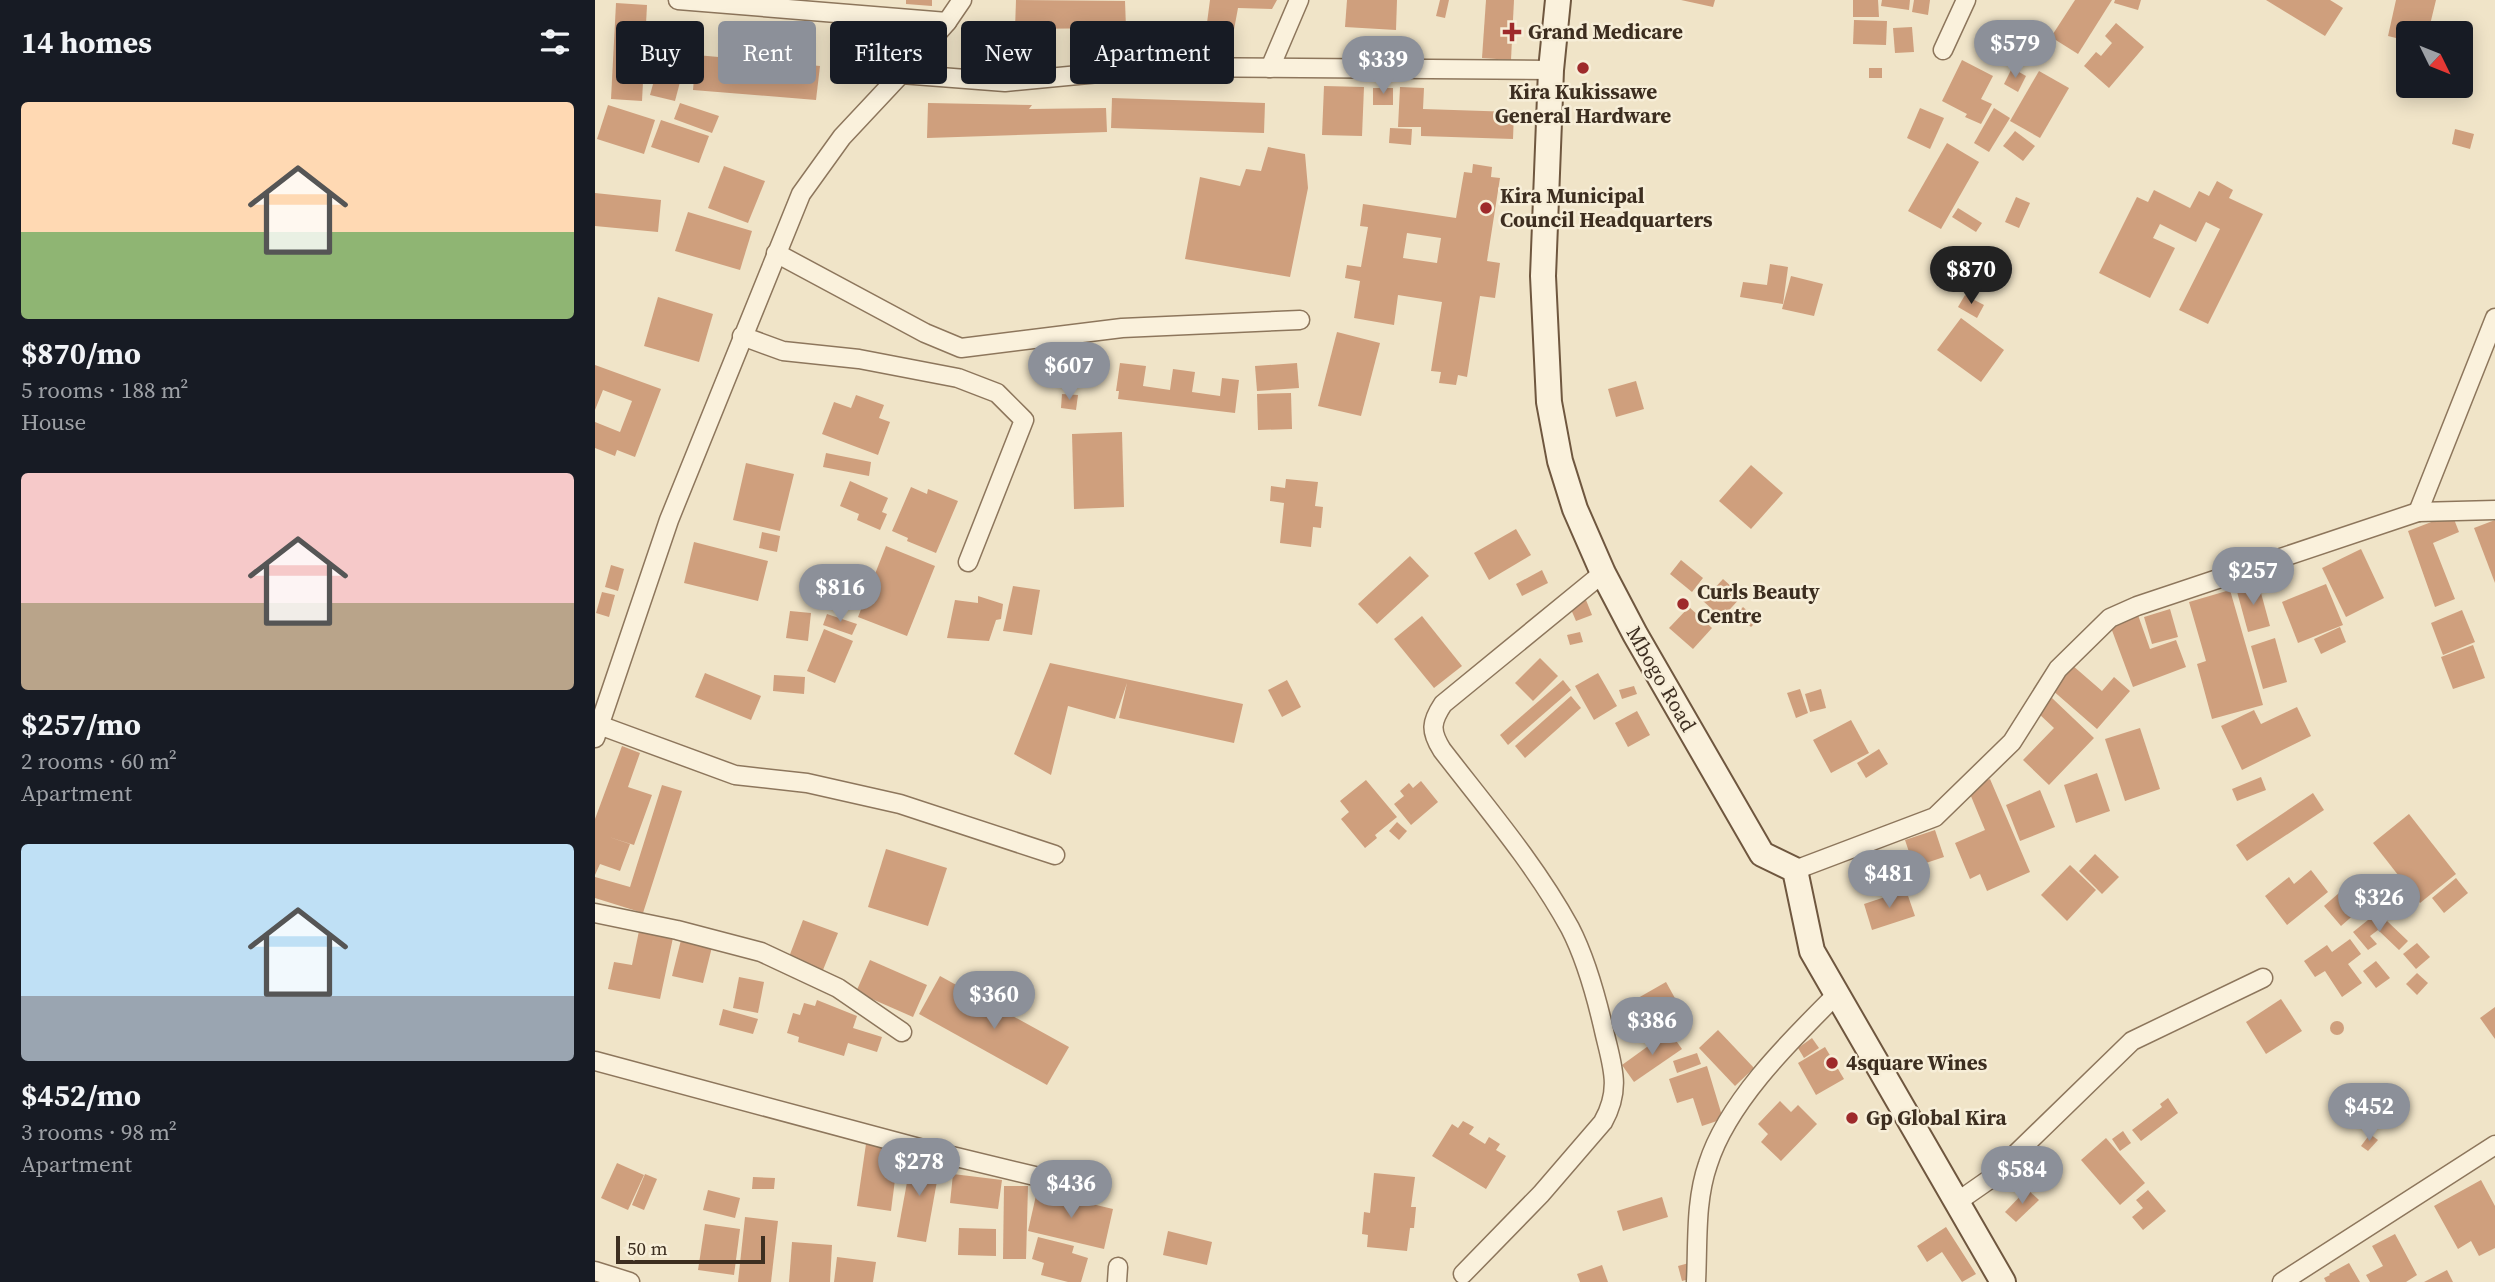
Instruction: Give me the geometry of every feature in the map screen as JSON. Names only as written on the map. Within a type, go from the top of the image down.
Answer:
[{"type":"main road","name":"Mbogo Road","points":[[1558,0],[1551,70],[1543,276],[1549,402],[1560,461],[1574,509],[1635,634],[1762,854],[1795,870]]},
{"type":"main road","points":[[1795,870],[1812,951],[2003,1282]]},
{"type":"street","points":[[678,0],[935,21]]},
{"type":"street","points":[[947,22],[962,0]]},
{"type":"street","points":[[1270,68],[1299,0]]},
{"type":"street","points":[[1943,50],[1966,0]]},
{"type":"street","points":[[947,78],[1005,82],[1162,67],[1551,70]]},
{"type":"street","points":[[892,84],[842,137],[801,194],[669,520],[597,732],[736,775],[807,783],[900,804],[1055,855]]},
{"type":"street","points":[[776,253],[925,333],[961,348],[1122,328],[1300,320]]},
{"type":"street","points":[[2418,512],[2495,318]]},
{"type":"street","points":[[742,336],[783,351],[859,359],[958,378],[997,393],[1024,420],[968,562]]},
{"type":"street","points":[[1795,870],[1935,817],[2012,743],[2058,669],[2110,618],[2137,606],[2418,512],[2495,510]]},
{"type":"street","points":[[1463,1275],[1541,1194],[1604,1122],[1611,1109],[1615,1081],[1599,1008],[1570,929],[1515,847],[1442,750],[1431,729],[1443,704],[1603,573]]},
{"type":"street","points":[[595,913],[677,930],[761,952],[838,988],[902,1032]]},
{"type":"street","points":[[1957,1202],[1990,1179],[2132,1041],[2263,978]]},
{"type":"street","points":[[1696,1282],[1701,1193],[1707,1165],[1717,1141],[1736,1110],[1788,1042],[1837,994]]},
{"type":"street","points":[[595,1061],[923,1149],[1039,1177]]},
{"type":"street","points":[[2281,1282],[2495,1144]]},
{"type":"street","points":[[595,1271],[630,1282]]},
{"type":"building","points":[[906,0],[932,0],[932,6],[906,4]]},
{"type":"building","points":[[1016,0],[1125,1],[1126,21],[1070,21],[1070,29],[1056,29],[1056,21],[1015,21]]},
{"type":"building","points":[[1210,0],[1277,0],[1272,9],[1238,8],[1234,30],[1234,21],[1207,21]]},
{"type":"building","points":[[1347,0],[1397,0],[1396,30],[1345,27]]},
{"type":"building","points":[[1440,0],[1449,0],[1445,18],[1436,16]]},
{"type":"building","points":[[1486,0],[1514,0],[1511,60],[1482,58]]},
{"type":"building","points":[[1681,0],[1715,0],[1713,7]]},
{"type":"building","points":[[1853,0],[1878,0],[1879,17],[1853,17]]},
{"type":"building","points":[[1882,0],[1910,0],[1909,10],[1881,6]]},
{"type":"building","points":[[1914,0],[1930,0],[1928,15],[1912,12]]},
{"type":"building","points":[[2075,0],[2112,0],[2078,54],[2051,37]]},
{"type":"building","points":[[2115,0],[2141,0],[2138,10],[2114,3]]},
{"type":"building","points":[[2266,0],[2330,0],[2343,8],[2325,36]]},
{"type":"building","points":[[2396,0],[2436,0],[2431,21],[2396,21],[2396,38],[2388,36]]},
{"type":"building","points":[[616,3],[647,5],[646,21],[616,21],[616,84],[643,84],[642,101],[611,99]]},
{"type":"building","points":[[1854,20],[1887,21],[1886,45],[1853,44]]},
{"type":"building","points":[[2116,23],[2144,47],[2109,88],[2084,66],[2096,52],[2101,56],[2112,43],[2105,36]]},
{"type":"building","points":[[1912,27],[1914,52],[1895,53],[1893,28]]},
{"type":"building","points":[[704,56],[718,57],[718,84],[816,84],[816,66],[820,66],[816,100],[693,90],[694,84],[704,84]]},
{"type":"building","points":[[1962,60],[1993,76],[1981,99],[1992,104],[1981,124],[1942,101]]},
{"type":"building","points":[[1869,68],[1882,68],[1882,78],[1869,78]]},
{"type":"building","points":[[2012,68],[2026,76],[2018,92],[2004,84]]},
{"type":"building","points":[[2039,71],[2069,88],[2040,138],[2010,121]]},
{"type":"building","points":[[653,84],[679,84],[675,101],[650,95]]},
{"type":"building","points":[[1324,86],[1364,87],[1362,136],[1322,135]]},
{"type":"building","points":[[1400,87],[1424,88],[1423,109],[1514,112],[1513,139],[1421,136],[1421,127],[1398,127]]},
{"type":"building","points":[[1373,88],[1393,88],[1393,105],[1373,105]]},
{"type":"building","points":[[1112,98],[1265,103],[1264,133],[1111,128]]},
{"type":"building","points":[[680,103],[719,116],[712,133],[674,119]]},
{"type":"building","points":[[928,103],[1032,105],[1029,109],[1106,108],[1107,132],[927,138]]},
{"type":"building","points":[[608,105],[655,120],[644,154],[597,139]]},
{"type":"building","points":[[1920,108],[1944,118],[1930,149],[1907,138]]},
{"type":"building","points":[[1994,108],[2010,118],[1989,152],[1974,143]]},
{"type":"building","points":[[661,120],[709,136],[699,163],[651,147]]},
{"type":"building","points":[[1390,128],[1412,129],[1411,145],[1389,143]]},
{"type":"building","points":[[2455,129],[2474,134],[2470,149],[2452,144]]},
{"type":"building","points":[[2015,131],[2035,146],[2023,161],[2003,146]]},
{"type":"building","points":[[1947,143],[1979,162],[1941,229],[1908,211]]},
{"type":"building","points":[[1268,147],[1305,154],[1308,188],[1290,277],[1185,259],[1200,177],[1240,186],[1246,169],[1261,171]]},
{"type":"building","points":[[1473,164],[1492,167],[1491,177],[1500,178],[1487,261],[1500,263],[1495,298],[1480,296],[1467,377],[1458,375],[1456,385],[1439,383],[1441,372],[1431,371],[1442,302],[1398,295],[1394,325],[1354,318],[1360,281],[1345,278],[1347,265],[1361,267],[1368,227],[1360,226],[1363,204],[1456,218],[1464,172],[1472,173]],"holes":[[[1407,233],[1441,238],[1437,263],[1403,258]]]},
{"type":"building","points":[[724,166],[765,181],[748,223],[708,208]]},
{"type":"building","points":[[2217,181],[2233,190],[2229,198],[2263,214],[2208,324],[2179,310],[2220,229],[2206,222],[2196,242],[2160,224],[2153,238],[2175,248],[2150,298],[2099,273],[2137,197],[2148,202],[2154,190],[2190,208],[2199,191],[2209,196]]},
{"type":"building","points":[[595,193],[661,200],[658,232],[595,226]]},
{"type":"building","points":[[2016,197],[2030,203],[2019,228],[2005,222]]},
{"type":"building","points":[[1958,208],[1982,223],[1976,232],[1952,217]]},
{"type":"building","points":[[688,212],[752,231],[740,270],[675,251]]},
{"type":"building","points":[[1770,264],[1788,267],[1783,304],[1740,297],[1743,282],[1767,285]]},
{"type":"building","points":[[1791,276],[1823,284],[1814,316],[1782,309]]},
{"type":"building","points":[[1965,295],[1984,305],[1977,318],[1958,307]]},
{"type":"building","points":[[658,297],[713,314],[699,362],[644,346]]},
{"type":"building","points":[[1961,318],[2004,350],[1981,382],[1937,350]]},
{"type":"building","points":[[1337,332],[1380,343],[1361,416],[1318,406]]},
{"type":"building","points":[[1120,363],[1146,366],[1143,386],[1170,390],[1173,369],[1195,372],[1192,392],[1220,396],[1222,378],[1239,380],[1235,413],[1118,399],[1119,391],[1116,391]]},
{"type":"building","points":[[1297,363],[1299,388],[1257,391],[1255,366]]},
{"type":"building","points":[[595,365],[661,389],[635,457],[617,450],[615,456],[595,448],[595,422],[620,432],[632,401],[603,390],[595,410]]},
{"type":"building","points":[[1636,381],[1644,409],[1616,417],[1608,389]]},
{"type":"building","points":[[1291,393],[1292,429],[1258,430],[1257,394]]},
{"type":"building","points":[[1062,394],[1078,395],[1076,410],[1061,408]]},
{"type":"building","points":[[856,395],[884,405],[879,418],[890,422],[878,455],[822,434],[834,402],[851,408]]},
{"type":"building","points":[[1122,432],[1124,507],[1074,509],[1072,434]]},
{"type":"building","points":[[826,453],[871,462],[869,476],[823,467]]},
{"type":"building","points":[[746,463],[794,474],[780,531],[733,520]]},
{"type":"building","points":[[1751,465],[1783,493],[1751,529],[1719,501]]},
{"type":"building","points":[[1286,479],[1318,482],[1315,506],[1323,507],[1321,528],[1313,527],[1311,547],[1280,543],[1284,503],[1270,501],[1271,486],[1285,488]]},
{"type":"building","points":[[850,481],[888,498],[882,512],[887,514],[880,530],[857,520],[859,514],[840,506]]},
{"type":"building","points":[[911,487],[927,494],[928,489],[958,501],[936,553],[907,541],[908,538],[892,531]]},
{"type":"building","points":[[2452,514],[2459,532],[2433,543],[2455,599],[2435,607],[2408,531]]},
{"type":"building","points":[[2495,520],[2495,583],[2474,528]]},
{"type":"building","points":[[1516,529],[1531,555],[1489,580],[1474,553]]},
{"type":"building","points":[[762,532],[780,536],[777,552],[759,548]]},
{"type":"building","points":[[694,542],[768,561],[758,601],[684,583]]},
{"type":"building","points":[[886,546],[935,566],[907,636],[858,617]]},
{"type":"building","points":[[2361,549],[2384,598],[2346,617],[2322,568]]},
{"type":"building","points":[[1410,556],[1429,576],[1377,624],[1358,604]]},
{"type":"building","points":[[1681,560],[1703,578],[1692,592],[1670,574]]},
{"type":"building","points":[[611,565],[624,569],[618,591],[605,587]]},
{"type":"building","points":[[1542,570],[1548,583],[1522,596],[1516,584]]},
{"type":"building","points":[[1723,579],[1742,596],[1722,618],[1703,601]]},
{"type":"building","points":[[2258,582],[2270,626],[2248,632],[2236,588]]},
{"type":"building","points":[[2326,584],[2343,625],[2298,643],[2282,602]]},
{"type":"building","points":[[1013,586],[1040,590],[1032,635],[1003,631]]},
{"type":"building","points":[[2230,590],[2263,705],[2212,719],[2197,664],[2206,661],[2189,602]]},
{"type":"building","points":[[602,592],[615,595],[609,617],[596,613]]},
{"type":"building","points":[[978,596],[1003,604],[1001,619],[996,620],[989,641],[947,638],[955,600],[978,603]]},
{"type":"building","points":[[1586,600],[1592,615],[1576,621],[1570,607]]},
{"type":"building","points":[[1689,607],[1712,628],[1693,649],[1669,628]]},
{"type":"building","points":[[1743,607],[1758,620],[1751,627],[1737,614]]},
{"type":"building","points":[[2170,609],[2178,637],[2152,644],[2144,617]]},
{"type":"building","points":[[2462,610],[2475,642],[2443,655],[2431,623]]},
{"type":"building","points":[[790,611],[811,613],[808,641],[786,638]]},
{"type":"building","points":[[827,614],[857,624],[852,635],[823,625]]},
{"type":"building","points":[[2138,615],[2150,649],[2176,640],[2186,667],[2133,687],[2110,625]]},
{"type":"building","points":[[1422,616],[1462,666],[1434,688],[1394,639]]},
{"type":"building","points":[[2340,627],[2346,642],[2321,654],[2314,639]]},
{"type":"building","points":[[824,629],[853,641],[835,683],[807,671]]},
{"type":"building","points":[[1580,632],[1583,642],[1570,645],[1567,635]]},
{"type":"building","points":[[2275,638],[2287,682],[2263,689],[2251,646]]},
{"type":"building","points":[[2473,645],[2485,678],[2453,689],[2441,657]]},
{"type":"building","points":[[1540,658],[1558,676],[1533,701],[1515,683]]},
{"type":"building","points":[[1050,663],[1243,704],[1234,743],[1119,718],[1127,683],[1115,719],[1068,706],[1051,775],[1014,754]]},
{"type":"building","points":[[2072,665],[2102,691],[2114,677],[2130,691],[2097,729],[2051,689]]},
{"type":"building","points":[[705,673],[761,696],[751,720],[695,697]]},
{"type":"building","points":[[1598,673],[1617,706],[1594,720],[1575,686]]},
{"type":"building","points":[[774,675],[805,677],[804,694],[773,691]]},
{"type":"building","points":[[1287,680],[1301,707],[1282,717],[1268,690]]},
{"type":"building","points":[[1563,680],[1571,690],[1508,745],[1500,735]]},
{"type":"building","points":[[1634,686],[1637,694],[1622,699],[1619,690]]},
{"type":"building","points":[[1800,689],[1808,713],[1796,718],[1787,693]]},
{"type":"building","points":[[1821,689],[1826,708],[1810,712],[1805,694]]},
{"type":"building","points":[[1571,696],[1581,708],[1525,758],[1515,746]]},
{"type":"building","points":[[2052,698],[2094,738],[2049,785],[2023,760],[2054,728],[2038,713]]},
{"type":"building","points":[[2297,707],[2311,736],[2242,770],[2221,726],[2254,710],[2261,724]]},
{"type":"building","points":[[1637,711],[1650,735],[1628,747],[1615,723]]},
{"type":"building","points":[[1851,720],[1869,753],[1831,773],[1813,740]]},
{"type":"building","points":[[2140,728],[2160,789],[2125,801],[2105,739]]},
{"type":"building","points":[[622,746],[640,753],[628,787],[652,795],[634,845],[609,837],[630,844],[620,871],[600,864],[595,875],[595,819]]},
{"type":"building","points":[[1879,749],[1888,764],[1866,778],[1857,763]]},
{"type":"building","points":[[2097,773],[2110,811],[2076,823],[2064,785]]},
{"type":"building","points":[[2261,777],[2266,790],[2237,801],[2232,789]]},
{"type":"building","points":[[1990,779],[2030,872],[1987,891],[1980,874],[1970,879],[1955,843],[1985,830],[1968,789]]},
{"type":"building","points":[[1366,780],[1397,817],[1375,835],[1377,838],[1365,848],[1341,819],[1349,812],[1340,801]]},
{"type":"building","points":[[1421,781],[1438,802],[1411,825],[1394,804],[1404,796],[1400,791],[1409,783],[1413,788]]},
{"type":"building","points":[[662,785],[682,791],[643,913],[595,898],[595,877],[630,887]]},
{"type":"building","points":[[2040,790],[2055,827],[2020,841],[2006,805]]},
{"type":"building","points":[[2313,793],[2324,810],[2247,861],[2236,845]]},
{"type":"building","points":[[2409,814],[2456,874],[2420,903],[2373,843]]},
{"type":"building","points":[[1397,822],[1407,831],[1399,840],[1389,831]]},
{"type":"building","points":[[1935,830],[1944,857],[1914,867],[1905,840]]},
{"type":"building","points":[[886,849],[947,868],[928,926],[868,907]]},
{"type":"building","points":[[2095,854],[2119,877],[2102,894],[2079,871]]},
{"type":"building","points":[[2070,865],[2096,890],[2067,921],[2041,895]]},
{"type":"building","points":[[2311,870],[2328,892],[2287,925],[2265,896],[2289,877],[2294,884]]},
{"type":"building","points":[[2456,878],[2468,893],[2444,913],[2432,898]]},
{"type":"building","points":[[1906,890],[1915,916],[1872,930],[1864,904]]},
{"type":"building","points":[[2339,893],[2357,912],[2341,926],[2324,906]]},
{"type":"building","points":[[2373,916],[2382,926],[2387,921],[2408,941],[2399,950],[2378,930],[2370,936],[2377,944],[2368,950],[2353,932]]},
{"type":"building","points":[[803,920],[838,933],[823,970],[789,957]]},
{"type":"building","points":[[640,926],[674,933],[660,999],[608,989],[614,962],[632,965]]},
{"type":"building","points":[[2350,939],[2361,954],[2348,964],[2362,983],[2342,997],[2325,971],[2315,977],[2304,961],[2327,945],[2332,952]]},
{"type":"building","points":[[681,940],[712,947],[703,983],[672,976]]},
{"type":"building","points":[[2417,943],[2430,957],[2416,969],[2403,954]]},
{"type":"building","points":[[870,960],[927,985],[913,1017],[856,992]]},
{"type":"building","points":[[2376,961],[2390,978],[2376,988],[2363,971]]},
{"type":"building","points":[[2417,973],[2428,983],[2417,995],[2406,984]]},
{"type":"building","points":[[940,976],[1069,1047],[1047,1085],[919,1014]]},
{"type":"building","points":[[739,977],[764,982],[758,1013],[733,1008]]},
{"type":"building","points":[[1666,982],[1687,1020],[1659,1036],[1638,998]]},
{"type":"building","points":[[2281,999],[2302,1031],[2266,1054],[2246,1022]]},
{"type":"building","points":[[817,1000],[857,1016],[853,1028],[882,1037],[877,1052],[848,1043],[844,1056],[798,1042],[799,1037],[787,1033],[793,1013],[800,1015],[804,1003],[815,1006]]},
{"type":"building","points":[[2495,1007],[2495,1039],[2480,1018]]},
{"type":"building","points":[[723,1009],[758,1019],[753,1034],[719,1025]]},
{"type":"building","points":[[2337,1021],[2342,1023],[2342,1033],[2337,1035],[2332,1033],[2330,1028],[2332,1023]]},
{"type":"building","points":[[1718,1030],[1754,1068],[1735,1086],[1699,1048]]},
{"type":"building","points":[[1669,1031],[1682,1049],[1634,1082],[1622,1065]]},
{"type":"building","points":[[1812,1038],[1819,1048],[1804,1058],[1798,1048]]},
{"type":"building","points":[[1825,1047],[1844,1079],[1816,1095],[1798,1063]]},
{"type":"building","points":[[1697,1053],[1701,1064],[1677,1073],[1673,1061]]},
{"type":"building","points":[[1707,1066],[1723,1119],[1702,1126],[1693,1098],[1677,1103],[1669,1079]]},
{"type":"building","points":[[2168,1098],[2178,1113],[2141,1141],[2132,1130],[2162,1107],[2160,1104]]},
{"type":"building","points":[[1780,1101],[1791,1112],[1798,1105],[1817,1124],[1781,1161],[1761,1142],[1768,1134],[1758,1124]]},
{"type":"building","points":[[1463,1121],[1474,1127],[1469,1134],[1485,1144],[1489,1137],[1500,1144],[1496,1150],[1506,1156],[1486,1189],[1432,1156],[1452,1124],[1458,1128]]},
{"type":"building","points":[[2123,1131],[2131,1143],[2120,1151],[2112,1139]]},
{"type":"building","points":[[2370,1134],[2378,1140],[2368,1151],[2361,1146]]},
{"type":"building","points":[[2106,1138],[2145,1183],[2120,1205],[2081,1160]]},
{"type":"building","points":[[866,1144],[899,1148],[891,1211],[857,1206]]},
{"type":"building","points":[[912,1155],[941,1159],[926,1242],[897,1237]]},
{"type":"building","points":[[617,1163],[644,1175],[628,1210],[601,1198]]},
{"type":"building","points":[[1374,1173],[1415,1177],[1411,1207],[1416,1207],[1414,1228],[1410,1228],[1407,1251],[1367,1247],[1368,1235],[1362,1234],[1364,1212],[1370,1213]]},
{"type":"building","points":[[645,1174],[657,1179],[644,1210],[632,1205]]},
{"type":"building","points":[[953,1174],[1002,1180],[998,1209],[950,1203]]},
{"type":"building","points":[[753,1177],[775,1178],[774,1189],[752,1189]]},
{"type":"building","points":[[2481,1180],[2495,1206],[2495,1248],[2479,1256],[2471,1241],[2458,1249],[2434,1206]]},
{"type":"building","points":[[1004,1186],[1028,1186],[1026,1259],[1003,1259]]},
{"type":"building","points":[[2027,1189],[2039,1200],[2016,1222],[2005,1212]]},
{"type":"building","points":[[708,1190],[740,1198],[735,1218],[703,1210]]},
{"type":"building","points":[[2148,1190],[2166,1211],[2143,1230],[2132,1217],[2143,1208],[2136,1200]]},
{"type":"building","points":[[1037,1191],[1113,1209],[1104,1249],[1028,1231]]},
{"type":"building","points":[[1662,1197],[1668,1217],[1623,1231],[1617,1211]]},
{"type":"building","points":[[745,1217],[778,1221],[771,1282],[738,1282]]},
{"type":"building","points":[[705,1224],[740,1229],[734,1275],[698,1270]]},
{"type":"building","points":[[1946,1227],[1976,1274],[1962,1282],[1942,1252],[1927,1262],[1917,1246]]},
{"type":"building","points":[[959,1228],[996,1229],[996,1256],[958,1255]]},
{"type":"building","points":[[1168,1231],[1212,1242],[1207,1265],[1163,1255]]},
{"type":"building","points":[[2395,1234],[2417,1275],[2406,1282],[2370,1282],[2366,1275],[2383,1266],[2372,1246]]},
{"type":"building","points":[[1038,1237],[1074,1246],[1072,1253],[1088,1258],[1081,1282],[1068,1282],[1041,1275],[1044,1263],[1032,1259]]},
{"type":"building","points":[[792,1242],[832,1245],[830,1282],[789,1282]]},
{"type":"building","points":[[837,1257],[876,1262],[873,1282],[834,1282]]},
{"type":"building","points":[[1689,1263],[1693,1278],[1682,1281],[1678,1266]]},
{"type":"building","points":[[2349,1263],[2360,1282],[2326,1282],[2324,1278]]},
{"type":"building","points":[[1602,1265],[1608,1282],[1580,1282],[1577,1274]]},
{"type":"building","points":[[2447,1270],[2453,1282],[2424,1282]]},
{"type":"place","name":"Grand Medicare","points":[[1512,32]]},
{"type":"place","name":"Kira Kukissawe General Hardware","points":[[1583,68]]},
{"type":"place","name":"Kira Municipal Council Headquarters","points":[[1486,208]]},
{"type":"place","name":"Curls Beauty Centre","points":[[1683,604]]},
{"type":"place","name":"4square Wines","points":[[1832,1063]]},
{"type":"place","name":"Gp Global Kira","points":[[1852,1118]]}]
